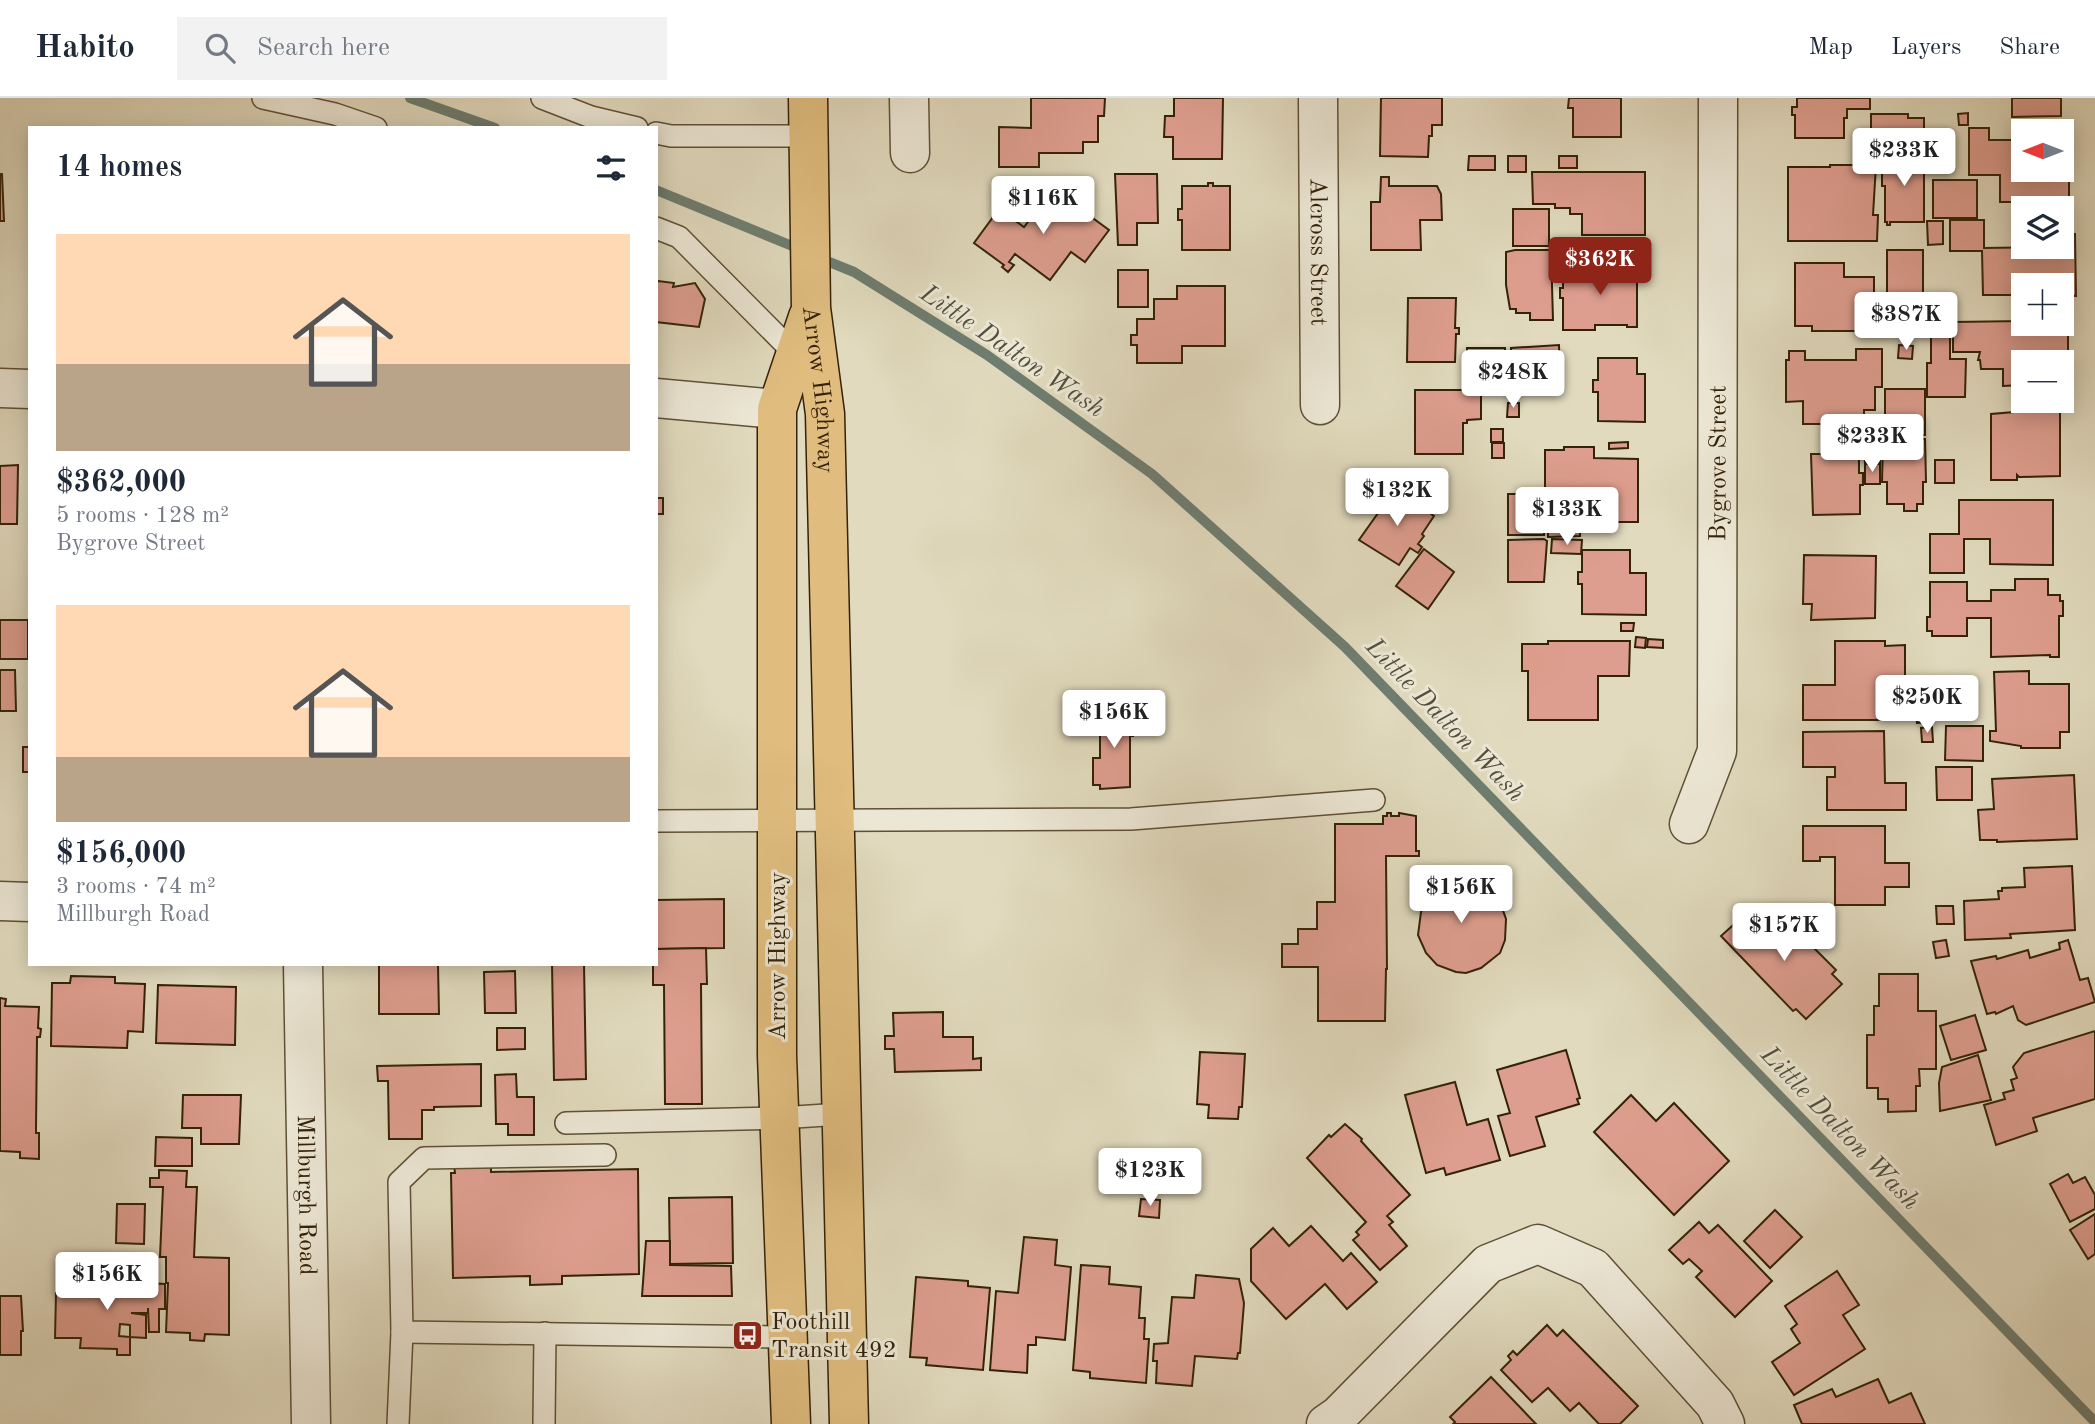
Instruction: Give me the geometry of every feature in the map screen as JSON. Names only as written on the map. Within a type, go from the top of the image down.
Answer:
[{"type":"main road","points":[[808,98],[811,308]]},
{"type":"main road","name":"Arrow Highway","points":[[791,1424],[777,1056],[777,409],[811,308]]},
{"type":"main road","name":"Arrow Highway","points":[[811,308],[825,414],[849,1424]]},
{"type":"street","points":[[909,98],[910,153]]},
{"type":"street","name":"Alcross Street","points":[[1318,98],[1320,405]]},
{"type":"street","name":"Bygrove Street","points":[[1689,824],[1717,751],[1718,98]]},
{"type":"street","points":[[0,388],[28,388]]},
{"type":"street","points":[[658,398],[777,409]]},
{"type":"street","points":[[0,901],[28,902]]},
{"type":"street","name":"Millburgh Road","points":[[303,966],[311,1424]]},
{"type":"street","points":[[1326,1424],[1339,1415],[1488,1265],[1538,1244],[1593,1268],[1715,1404],[1725,1424]]},
{"type":"lane","points":[[263,98],[335,114],[370,126]]},
{"type":"lane","points":[[542,98],[591,117],[629,126]]},
{"type":"lane","points":[[658,133],[671,136],[789,136]]},
{"type":"lane","points":[[658,229],[678,237],[796,355]]},
{"type":"lane","points":[[658,821],[1131,819],[1374,800]]},
{"type":"lane","points":[[566,1123],[841,1114]]},
{"type":"lane","points":[[398,1424],[402,1332],[399,1182],[424,1158],[605,1155]]},
{"type":"lane","points":[[402,1332],[788,1337]]},
{"type":"lane","points":[[544,1424],[545,1333]]},
{"type":"building","points":[[1031,98],[1105,98],[1104,116],[1098,116],[1098,142],[1083,142],[1083,153],[1039,153],[1039,167],[999,167],[999,127],[1031,128]]},
{"type":"building","points":[[1174,98],[1223,98],[1222,159],[1173,159],[1173,137],[1164,137],[1165,116],[1174,116]]},
{"type":"building","points":[[1381,98],[1442,98],[1442,125],[1432,125],[1428,157],[1380,156]]},
{"type":"building","points":[[1569,98],[1621,98],[1621,137],[1573,137],[1573,108],[1568,108]]},
{"type":"building","points":[[1797,98],[1870,98],[1870,109],[1847,109],[1844,138],[1795,138],[1795,115],[1792,115],[1792,107],[1797,107]]},
{"type":"building","points":[[2012,98],[2061,98],[2061,116],[2012,117]]},
{"type":"building","points":[[1968,113],[1968,125],[1959,125],[1958,114]]},
{"type":"building","points":[[1871,114],[1908,114],[1908,118],[1924,118],[1924,131],[1908,131],[1908,151],[1871,151]]},
{"type":"building","points":[[1969,128],[1989,128],[1989,140],[2011,140],[2011,182],[2069,182],[2069,196],[2011,196],[2011,202],[2000,202],[2000,175],[1969,175]]},
{"type":"building","points":[[1933,133],[1946,133],[1946,148],[1933,148]]},
{"type":"building","points":[[1884,155],[1924,155],[1924,222],[1890,222],[1890,225],[1887,225],[1885,222],[1885,186],[1882,186]]},
{"type":"building","points":[[1469,156],[1495,156],[1495,170],[1468,170]]},
{"type":"building","points":[[1508,156],[1526,156],[1526,172],[1508,172]]},
{"type":"building","points":[[1559,156],[1577,156],[1577,168],[1559,168]]},
{"type":"building","points":[[1876,165],[1873,215],[1878,215],[1877,241],[1788,241],[1788,167]]},
{"type":"building","points":[[1532,172],[1645,172],[1645,235],[1582,235],[1582,214],[1570,214],[1570,208],[1555,208],[1555,204],[1533,204]]},
{"type":"building","points":[[2,174],[4,221],[0,221]]},
{"type":"building","points":[[1115,174],[1157,174],[1158,223],[1137,223],[1137,245],[1118,245]]},
{"type":"building","points":[[1381,177],[1389,177],[1389,186],[1437,186],[1441,194],[1442,220],[1420,220],[1421,250],[1371,250],[1371,202],[1380,202]]},
{"type":"building","points":[[1933,180],[1977,180],[1977,218],[1933,218]]},
{"type":"building","points":[[1208,183],[1213,183],[1213,186],[1230,186],[1230,250],[1182,250],[1182,220],[1178,220],[1178,209],[1182,209],[1182,186],[1208,186]]},
{"type":"building","points":[[1053,189],[1109,230],[1085,262],[1071,252],[1050,280],[1015,254],[1009,262],[1014,265],[1008,272],[1002,267],[1004,265],[974,243],[999,209],[1024,227]]},
{"type":"building","points":[[1513,209],[1549,209],[1549,246],[1513,246]]},
{"type":"building","points":[[1950,220],[1984,220],[1984,248],[2011,248],[2011,259],[2074,259],[2075,234],[2076,296],[2074,273],[2011,273],[2011,295],[1983,295],[1982,251],[1950,251]]},
{"type":"building","points":[[1927,221],[1943,221],[1943,244],[1928,245]]},
{"type":"building","points":[[1551,250],[1553,320],[1530,320],[1530,313],[1516,313],[1516,309],[1510,309],[1506,285],[1506,252]]},
{"type":"building","points":[[1887,250],[1923,250],[1923,299],[1887,299]]},
{"type":"building","points":[[1795,263],[1844,263],[1844,277],[1874,277],[1874,316],[1889,316],[1889,331],[1812,331],[1812,326],[1795,326]]},
{"type":"building","points":[[1589,264],[1637,264],[1637,327],[1595,325],[1595,330],[1563,330],[1563,298],[1560,298],[1560,288],[1563,288],[1563,272],[1589,272]]},
{"type":"building","points":[[1118,270],[1148,270],[1148,307],[1118,307]]},
{"type":"building","points":[[658,281],[674,283],[673,287],[695,283],[705,299],[699,327],[658,322]]},
{"type":"building","points":[[1177,286],[1225,286],[1225,346],[1182,346],[1182,363],[1137,363],[1137,345],[1131,345],[1131,335],[1137,335],[1137,319],[1154,319],[1154,299],[1177,299]]},
{"type":"building","points":[[1408,298],[1456,298],[1455,328],[1459,328],[1459,334],[1456,334],[1455,362],[1407,362]]},
{"type":"building","points":[[2011,321],[2011,336],[2068,336],[2068,350],[2011,350],[2011,386],[2003,386],[2003,369],[1981,369],[1978,360],[1980,352],[1953,352],[1953,322]]},
{"type":"building","points":[[1931,331],[1950,331],[1950,359],[1966,359],[1965,397],[1927,397]]},
{"type":"building","points":[[1559,345],[1560,381],[1517,382],[1517,372],[1511,372],[1511,348]]},
{"type":"building","points":[[1899,345],[1913,346],[1912,359],[1898,358]]},
{"type":"building","points":[[1467,348],[1505,348],[1505,376],[1467,375]]},
{"type":"building","points":[[1856,349],[1882,349],[1882,387],[1875,387],[1875,410],[1864,410],[1864,415],[1851,415],[1851,424],[1803,424],[1803,401],[1786,402],[1786,360],[1789,360],[1789,351],[1805,351],[1805,360],[1856,360]]},
{"type":"building","points":[[1598,358],[1637,358],[1637,374],[1645,374],[1645,422],[1598,421],[1598,392],[1593,392],[1593,380],[1598,380]]},
{"type":"building","points":[[1885,389],[1925,389],[1925,435],[1885,436]]},
{"type":"building","points":[[1415,390],[1481,390],[1481,419],[1463,423],[1463,454],[1415,454]]},
{"type":"building","points":[[1508,403],[1519,403],[1519,417],[1507,417]]},
{"type":"building","points":[[2060,413],[2060,476],[2017,475],[2017,480],[1991,480],[1991,414]]},
{"type":"building","points":[[1491,429],[1503,429],[1503,442],[1491,442]]},
{"type":"building","points":[[1883,439],[1925,439],[1926,482],[1923,482],[1923,504],[1917,504],[1917,511],[1904,511],[1904,504],[1887,504],[1887,482],[1882,482]]},
{"type":"building","points":[[1628,442],[1628,448],[1609,449],[1609,443]]},
{"type":"building","points":[[1492,443],[1504,443],[1504,458],[1492,458]]},
{"type":"building","points":[[1864,444],[1880,444],[1880,462],[1865,463]]},
{"type":"building","points":[[1564,447],[1594,447],[1594,458],[1638,459],[1638,522],[1590,522],[1590,515],[1565,512],[1565,503],[1562,503],[1564,489],[1545,489],[1545,450],[1564,450]]},
{"type":"building","points":[[1811,454],[1859,454],[1859,473],[1863,473],[1863,485],[1860,485],[1860,514],[1813,515]]},
{"type":"building","points":[[1935,460],[1954,460],[1954,483],[1935,483]]},
{"type":"building","points":[[1865,464],[1880,464],[1880,484],[1865,484]]},
{"type":"building","points":[[18,465],[17,524],[0,524],[0,466]]},
{"type":"building","points":[[1395,489],[1434,516],[1422,534],[1424,536],[1418,544],[1422,547],[1418,553],[1410,548],[1399,565],[1359,540]]},
{"type":"building","points":[[1508,494],[1544,494],[1544,535],[1508,535]]},
{"type":"building","points":[[658,498],[663,498],[663,514],[658,514]]},
{"type":"building","points":[[1959,500],[2053,500],[2053,565],[1990,564],[1990,539],[1964,539],[1964,573],[1930,573],[1930,534],[1959,534]]},
{"type":"building","points":[[1548,518],[1580,518],[1580,536],[1548,537]]},
{"type":"building","points":[[1552,539],[1582,540],[1581,554],[1551,553]]},
{"type":"building","points":[[1508,540],[1547,541],[1544,582],[1508,582]]},
{"type":"building","points":[[1424,549],[1454,572],[1428,609],[1396,586]]},
{"type":"building","points":[[1582,550],[1630,550],[1630,573],[1646,573],[1646,615],[1582,614],[1582,584],[1578,584],[1578,572],[1582,572]]},
{"type":"building","points":[[1804,555],[1876,556],[1875,618],[1811,620],[1812,604],[1803,604]]},
{"type":"building","points":[[2015,579],[2048,579],[2048,595],[2060,595],[2060,601],[2063,601],[2063,616],[2059,616],[2059,657],[1991,657],[1991,618],[1967,618],[1967,636],[1932,636],[1932,631],[1927,631],[1927,617],[1930,617],[1930,582],[1967,582],[1967,601],[1991,601],[1991,590],[2015,590]]},
{"type":"building","points":[[0,620],[28,620],[28,659],[0,659]]},
{"type":"building","points":[[1621,623],[1634,623],[1633,631],[1621,631]]},
{"type":"building","points":[[1636,637],[1646,638],[1645,648],[1635,647]]},
{"type":"building","points":[[1648,639],[1663,640],[1663,648],[1647,647]]},
{"type":"building","points":[[1548,641],[1630,641],[1629,676],[1598,676],[1598,720],[1528,720],[1528,671],[1522,671],[1522,644],[1548,644]]},
{"type":"building","points":[[1835,641],[1885,641],[1885,646],[1905,645],[1905,678],[1886,678],[1886,720],[1803,720],[1803,685],[1835,685]]},
{"type":"building","points":[[0,670],[15,670],[16,711],[0,711]]},
{"type":"building","points":[[2029,671],[2029,684],[2069,684],[2069,732],[2060,732],[2060,748],[2021,748],[1990,741],[1990,731],[1996,731],[1994,672]]},
{"type":"building","points":[[1917,709],[1928,709],[1929,722],[1917,723]]},
{"type":"building","points":[[1100,710],[1133,710],[1130,787],[1100,789],[1100,785],[1093,785],[1093,758],[1100,758]]},
{"type":"building","points":[[1946,726],[1983,726],[1983,761],[1945,760]]},
{"type":"building","points":[[1932,727],[1933,742],[1922,742],[1921,728]]},
{"type":"building","points":[[1884,731],[1885,783],[1906,783],[1906,810],[1827,810],[1827,777],[1835,777],[1835,767],[1803,767],[1803,732]]},
{"type":"building","points":[[23,747],[28,747],[28,772],[23,772]]},
{"type":"building","points":[[1936,767],[1972,767],[1972,800],[1937,800]]},
{"type":"building","points":[[2074,775],[2077,839],[1997,842],[1980,840],[1978,810],[1994,809],[1992,779]]},
{"type":"building","points":[[1387,813],[1391,813],[1391,816],[1399,816],[1399,813],[1416,816],[1416,851],[1419,851],[1419,856],[1386,856],[1385,1021],[1318,1021],[1318,967],[1282,967],[1282,944],[1298,944],[1298,929],[1317,929],[1317,902],[1335,902],[1335,824],[1383,824],[1383,816],[1387,816]]},
{"type":"building","points":[[1803,826],[1885,826],[1885,863],[1909,863],[1909,887],[1885,887],[1885,905],[1835,905],[1835,857],[1820,857],[1820,861],[1803,861]]},
{"type":"building","points":[[2072,866],[2075,930],[2010,934],[2011,938],[1965,940],[1964,901],[1999,899],[1998,891],[2002,891],[2002,888],[2025,887],[2024,868]]},
{"type":"building","points":[[1446,870],[1453,884],[1473,884],[1486,890],[1501,905],[1506,919],[1505,940],[1500,953],[1481,968],[1466,973],[1437,965],[1426,953],[1418,935],[1421,912],[1428,898],[1434,893],[1427,878]]},
{"type":"building","points":[[724,899],[724,948],[658,949],[658,900]]},
{"type":"building","points":[[1936,906],[1953,906],[1954,924],[1937,924]]},
{"type":"building","points":[[1750,910],[1771,932],[1784,923],[1800,940],[1803,937],[1836,970],[1832,974],[1842,984],[1806,1019],[1796,1009],[1793,1011],[1721,936]]},
{"type":"building","points":[[1946,940],[1949,956],[1936,958],[1933,942]]},
{"type":"building","points":[[2068,940],[2080,980],[2088,978],[2095,1002],[2026,1025],[2018,1020],[2013,1006],[1996,1014],[1987,1014],[1971,961],[1996,956],[1997,959],[2028,950],[2030,958],[2060,949],[2059,943]]},
{"type":"building","points":[[706,948],[707,984],[701,984],[702,1104],[665,1104],[664,985],[653,985],[653,966],[658,966],[658,949]]},
{"type":"building","points":[[379,966],[438,966],[439,1014],[379,1014]]},
{"type":"building","points":[[552,966],[584,966],[586,1079],[554,1080]]},
{"type":"building","points":[[515,971],[516,1013],[485,1013],[484,972]]},
{"type":"building","points":[[1879,974],[1918,974],[1918,1011],[1936,1011],[1936,1069],[1919,1069],[1920,1086],[1916,1086],[1916,1111],[1888,1112],[1888,1099],[1878,1099],[1878,1088],[1867,1088],[1867,1035],[1874,1035],[1874,1006],[1879,1006]]},
{"type":"building","points":[[71,976],[115,977],[115,983],[145,984],[143,1032],[128,1031],[127,1048],[51,1046],[52,983],[70,983]]},
{"type":"building","points":[[158,985],[236,987],[235,1045],[156,1043]]},
{"type":"building","points":[[0,998],[6,999],[5,1006],[39,1007],[38,1028],[41,1029],[40,1037],[37,1037],[36,1133],[39,1133],[39,1159],[20,1158],[20,1152],[0,1151]]},
{"type":"building","points":[[943,1012],[943,1037],[973,1037],[973,1059],[981,1058],[981,1070],[895,1072],[894,1049],[885,1049],[885,1036],[894,1036],[893,1013]]},
{"type":"building","points":[[1975,1015],[1986,1050],[1951,1060],[1940,1026]]},
{"type":"building","points":[[497,1028],[525,1028],[525,1049],[497,1050]]},
{"type":"building","points":[[2095,1031],[2095,1099],[2033,1118],[2037,1131],[1996,1145],[1984,1105],[2005,1099],[2003,1093],[2014,1090],[2011,1080],[2017,1078],[2013,1067],[2024,1053]]},
{"type":"building","points":[[1566,1050],[1580,1098],[1577,1099],[1579,1104],[1536,1117],[1545,1146],[1510,1156],[1498,1116],[1510,1113],[1497,1070]]},
{"type":"building","points":[[1200,1052],[1245,1054],[1242,1107],[1239,1107],[1238,1119],[1208,1118],[1209,1105],[1197,1104]]},
{"type":"building","points":[[1978,1055],[1991,1100],[1940,1111],[1939,1083],[1942,1067]]},
{"type":"building","points":[[481,1064],[481,1106],[434,1107],[434,1110],[422,1110],[422,1139],[389,1139],[388,1081],[378,1081],[377,1066]]},
{"type":"building","points":[[516,1074],[517,1097],[534,1097],[534,1135],[508,1135],[508,1124],[496,1124],[495,1075]]},
{"type":"building","points":[[1455,1082],[1467,1125],[1488,1119],[1500,1160],[1446,1175],[1444,1168],[1426,1173],[1405,1095]]},
{"type":"building","points":[[183,1095],[241,1095],[239,1144],[201,1144],[201,1128],[182,1128]]},
{"type":"building","points":[[1631,1095],[1656,1121],[1674,1103],[1729,1161],[1674,1215],[1594,1132]]},
{"type":"building","points":[[1345,1124],[1362,1139],[1410,1195],[1387,1216],[1393,1222],[1389,1225],[1407,1246],[1380,1270],[1353,1240],[1359,1235],[1356,1232],[1366,1222],[1307,1158],[1329,1135],[1331,1137]]},
{"type":"building","points":[[156,1137],[192,1138],[192,1166],[155,1166]]},
{"type":"building","points":[[491,1164],[491,1172],[638,1169],[639,1274],[562,1276],[562,1284],[530,1285],[530,1276],[453,1278],[451,1173],[455,1173],[454,1165]]},
{"type":"building","points":[[159,1170],[187,1171],[186,1187],[197,1187],[194,1257],[229,1258],[229,1335],[205,1334],[204,1341],[190,1340],[190,1333],[166,1332],[166,1257],[160,1257],[163,1187],[150,1187],[150,1178],[159,1178]]},
{"type":"building","points":[[2068,1174],[2073,1183],[2085,1177],[2095,1195],[2095,1209],[2070,1222],[2050,1184]]},
{"type":"building","points":[[732,1197],[733,1263],[670,1264],[669,1198]]},
{"type":"building","points":[[1141,1199],[1160,1200],[1159,1218],[1139,1216]]},
{"type":"building","points":[[117,1204],[145,1204],[144,1244],[116,1243]]},
{"type":"building","points":[[1775,1210],[1802,1237],[1770,1268],[1744,1241]]},
{"type":"building","points":[[2095,1214],[2095,1254],[2088,1259],[2070,1230]]},
{"type":"building","points":[[1699,1222],[1709,1233],[1718,1225],[1772,1281],[1735,1317],[1696,1277],[1702,1271],[1689,1259],[1683,1264],[1669,1250]]},
{"type":"building","points":[[1311,1226],[1343,1261],[1351,1253],[1377,1282],[1347,1309],[1325,1284],[1286,1319],[1251,1281],[1251,1249],[1273,1228],[1289,1246]]},
{"type":"building","points":[[1024,1237],[1057,1240],[1055,1265],[1071,1267],[1065,1340],[1036,1337],[1036,1345],[1028,1345],[1027,1373],[990,1370],[996,1291],[1018,1293]]},
{"type":"building","points":[[646,1241],[670,1241],[670,1265],[731,1266],[732,1296],[642,1296]]},
{"type":"building","points":[[1081,1265],[1110,1267],[1109,1284],[1141,1287],[1139,1318],[1145,1318],[1144,1339],[1149,1339],[1146,1383],[1090,1378],[1090,1372],[1073,1370]]},
{"type":"building","points":[[1837,1271],[1859,1305],[1843,1315],[1865,1349],[1794,1395],[1772,1362],[1800,1343],[1791,1329],[1797,1324],[1785,1306]]},
{"type":"building","points":[[1196,1275],[1239,1279],[1244,1303],[1240,1353],[1237,1359],[1195,1356],[1192,1386],[1156,1383],[1157,1361],[1153,1361],[1154,1344],[1168,1343],[1172,1297],[1194,1298]]},
{"type":"building","points":[[916,1277],[968,1281],[968,1286],[990,1288],[983,1370],[926,1365],[927,1358],[910,1357]]},
{"type":"building","points":[[60,1279],[132,1280],[165,1284],[165,1309],[159,1309],[159,1332],[149,1332],[148,1308],[148,1313],[131,1313],[146,1315],[146,1338],[130,1337],[130,1355],[117,1355],[117,1349],[80,1348],[81,1338],[55,1338],[56,1293],[60,1293]],"holes":[[[120,1324],[130,1325],[130,1337],[119,1336]]]},
{"type":"building","points":[[0,1296],[21,1296],[21,1355],[0,1355]]},
{"type":"building","points":[[1547,1325],[1557,1336],[1563,1330],[1638,1406],[1620,1424],[1599,1424],[1579,1403],[1570,1411],[1548,1388],[1532,1402],[1501,1370],[1511,1360],[1508,1356],[1513,1351],[1517,1355]]},
{"type":"building","points":[[1491,1377],[1536,1424],[1453,1424],[1455,1422],[1450,1417]]},
{"type":"building","points":[[1878,1379],[1889,1403],[1911,1393],[1925,1424],[1802,1424],[1794,1405],[1832,1389],[1836,1397]]},
{"type":"waterway","name":"Little Dalton Wash","points":[[410,98],[489,126]]},
{"type":"waterway","name":"Little Dalton Wash","points":[[658,191],[802,250]]},
{"type":"waterway","name":"Little Dalton Wash","points":[[817,257],[854,272],[987,355],[1152,474],[1345,647],[2095,1422]]},
{"type":"place","name":"Foothill Transit 492","points":[[748,1335]]}]
